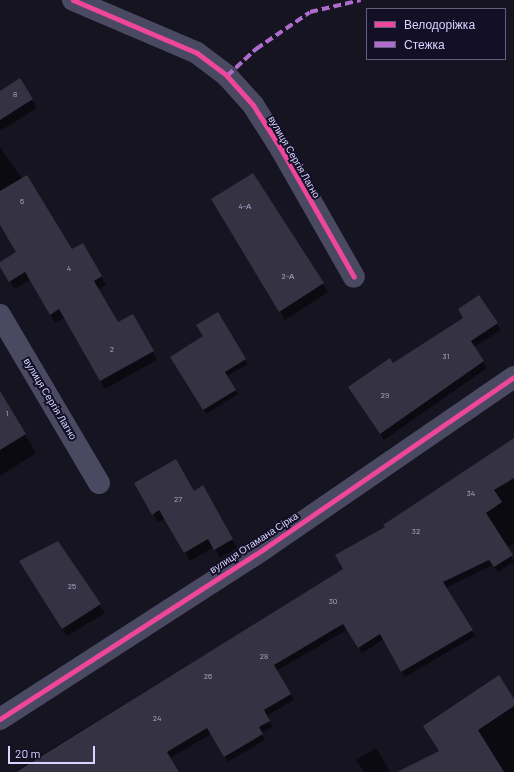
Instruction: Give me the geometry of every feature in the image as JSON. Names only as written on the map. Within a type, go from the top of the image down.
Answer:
[{"type":"street","name":"вулиця Сергія Лагно","points":[[73,0],[197,54],[227,76],[253,105],[281,149],[354,277]]},
{"type":"street","name":"вулиця Сергія Лагно","points":[[0,315],[99,483]]},
{"type":"street","name":"вулиця Отамана Сірка","points":[[0,718],[265,548],[514,377]]},
{"type":"building","points":[[20,78],[33,99],[0,120],[0,91]]},
{"type":"building","points":[[253,173],[324,283],[279,312],[211,199]]},
{"type":"building","points":[[27,175],[72,249],[83,243],[102,276],[94,281],[118,322],[133,314],[154,351],[100,381],[59,309],[50,315],[25,272],[9,282],[0,267],[0,262],[16,252],[0,225],[0,191]]},
{"type":"building","points":[[479,295],[498,323],[471,341],[484,361],[380,434],[348,387],[390,358],[393,363],[463,318],[458,309]]},
{"type":"building","points":[[218,312],[246,359],[225,372],[236,390],[203,410],[170,357],[203,336],[196,325]]},
{"type":"building","points":[[0,391],[26,434],[0,450]]},
{"type":"building","points":[[514,438],[514,478],[494,490],[502,502],[486,513],[513,555],[494,567],[489,560],[443,582],[473,630],[401,672],[380,634],[358,648],[343,624],[274,665],[291,694],[264,710],[270,721],[259,727],[263,734],[224,757],[207,728],[167,752],[179,772],[16,772],[343,569],[335,555],[385,527],[383,525]]},
{"type":"building","points":[[176,459],[194,491],[203,485],[233,539],[214,550],[208,539],[184,553],[159,510],[152,515],[134,483]]},
{"type":"building","points":[[58,541],[101,604],[62,629],[19,561]]},
{"type":"building","points":[[499,675],[514,699],[514,706],[478,730],[504,772],[397,772],[439,751],[423,726]]},
{"type":"marked path","points":[[227,76],[256,49],[310,12],[361,0]]},
{"type":"cycle path","points":[[73,0],[197,53],[227,76],[253,105],[281,149],[354,277]]},
{"type":"cycle path","points":[[0,719],[265,548],[514,377]]}]
